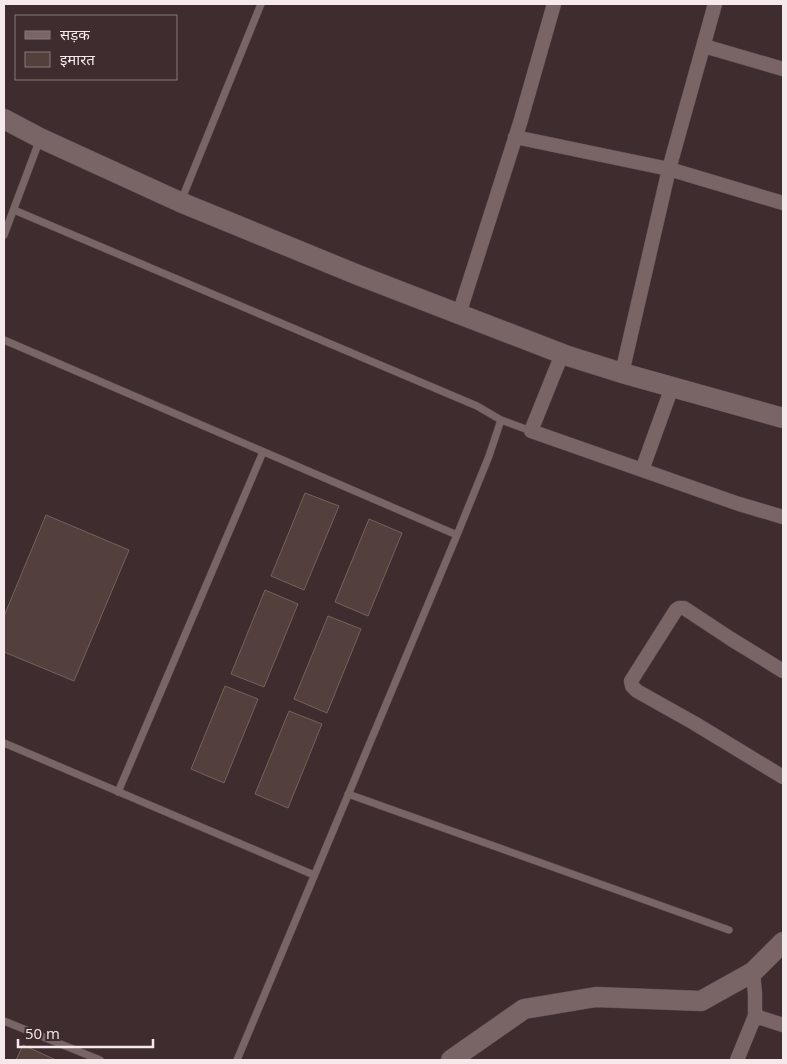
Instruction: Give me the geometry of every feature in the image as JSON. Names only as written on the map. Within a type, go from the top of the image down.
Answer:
[{"type":"street","points":[[459,314],[515,137],[554,4]]},
{"type":"street","points":[[622,373],[669,169],[715,4]]},
{"type":"street","points":[[704,46],[783,69]]},
{"type":"street","points":[[4,119],[40,138],[180,202],[358,275],[562,354],[622,373],[783,418]]},
{"type":"street","points":[[515,137],[669,169],[783,203]]},
{"type":"street","points":[[562,354],[531,431],[783,518]]},
{"type":"street","points":[[642,470],[672,387]]},
{"type":"street","points":[[783,671],[684,608],[679,608],[631,681],[632,686],[637,691],[783,777]]},
{"type":"street","points":[[451,1060],[524,1009],[596,996],[702,1001],[753,972],[783,942]]},
{"type":"street","points":[[737,1060],[755,1016],[753,972]]},
{"type":"street","points":[[755,1016],[783,1025]]},
{"type":"lane","points":[[180,202],[261,4]]},
{"type":"lane","points":[[4,235],[40,138]]},
{"type":"lane","points":[[14,210],[477,406],[501,420],[531,431]]},
{"type":"lane","points":[[4,340],[457,535]]},
{"type":"lane","points":[[237,1060],[457,535],[489,456],[501,420]]},
{"type":"lane","points":[[118,792],[263,452]]},
{"type":"lane","points":[[4,743],[314,875]]},
{"type":"lane","points":[[348,794],[729,930]]},
{"type":"lane","points":[[4,1021],[100,1060]]},
{"type":"building","points":[[305,493],[339,506],[304,590],[271,576]]},
{"type":"building","points":[[46,515],[129,550],[74,681],[4,652],[4,616]]},
{"type":"building","points":[[369,519],[402,533],[368,616],[335,602]]},
{"type":"building","points":[[265,590],[298,604],[264,687],[231,674]]},
{"type":"building","points":[[328,616],[361,629],[327,713],[294,699]]},
{"type":"building","points":[[225,686],[258,699],[224,783],[191,769]]},
{"type":"building","points":[[289,711],[322,724],[288,808],[255,794]]},
{"type":"building","points":[[23,1045],[56,1060],[16,1060]]}]
